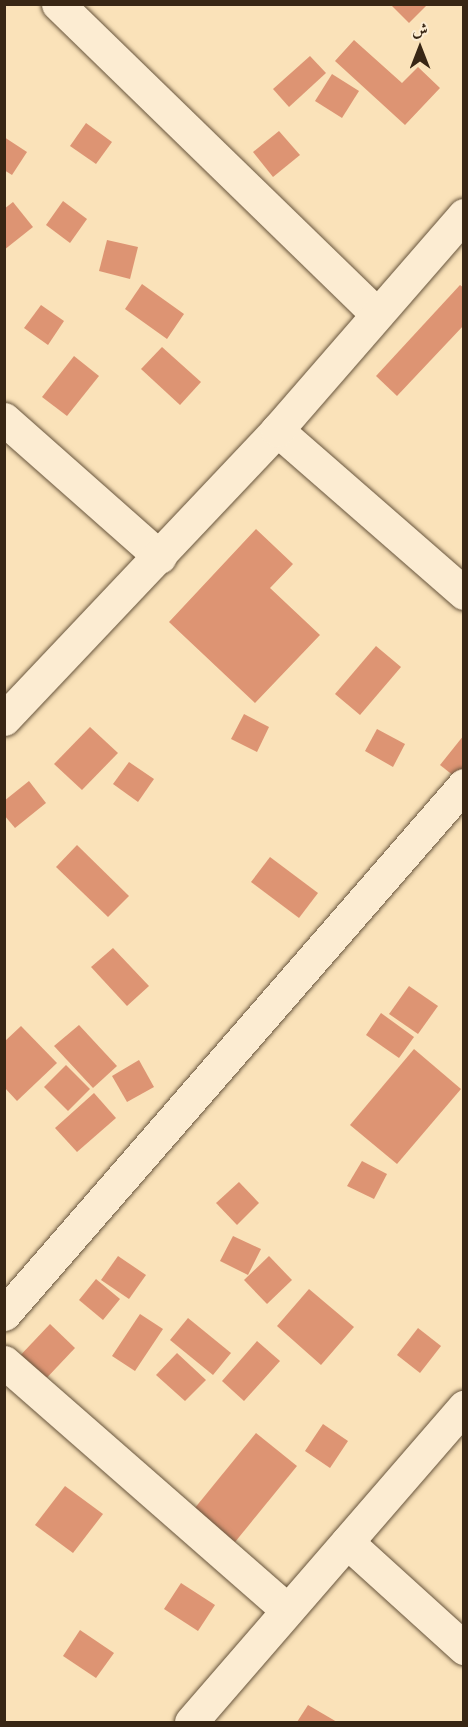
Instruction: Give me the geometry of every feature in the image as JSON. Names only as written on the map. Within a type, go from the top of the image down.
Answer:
[{"type":"street","points":[[58,4],[376,313]]},
{"type":"street","points":[[4,719],[160,557],[277,430],[376,313],[464,215]]},
{"type":"street","points":[[4,419],[160,557]]},
{"type":"street","points":[[277,430],[464,593]]},
{"type":"street","points":[[4,1314],[464,785]]},
{"type":"street","points":[[4,1362],[287,1610]]},
{"type":"street","points":[[190,1722],[464,1407]]},
{"type":"street","points":[[347,1542],[464,1648]]},
{"type":"building","points":[[390,4],[428,4],[409,23]]},
{"type":"building","points":[[354,40],[402,83],[418,67],[440,88],[405,125],[335,61]]},
{"type":"building","points":[[310,56],[326,73],[289,107],[273,89]]},
{"type":"building","points":[[332,74],[359,91],[342,118],[315,101]]},
{"type":"building","points":[[86,123],[112,142],[96,164],[70,146]]},
{"type":"building","points":[[279,131],[300,155],[273,177],[253,152]]},
{"type":"building","points":[[4,137],[27,152],[12,175],[4,170]]},
{"type":"building","points":[[63,201],[87,219],[70,243],[46,225]]},
{"type":"building","points":[[13,202],[33,227],[4,250],[4,209]]},
{"type":"building","points":[[107,240],[138,247],[130,279],[99,271]]},
{"type":"building","points":[[142,284],[184,314],[167,339],[125,309]]},
{"type":"building","points":[[460,285],[464,288],[464,325],[397,396],[376,376]]},
{"type":"building","points":[[41,305],[64,321],[48,345],[24,328]]},
{"type":"building","points":[[162,347],[201,382],[180,405],[141,369]]},
{"type":"building","points":[[74,356],[99,376],[67,416],[42,397]]},
{"type":"building","points":[[256,529],[293,564],[270,588],[320,635],[255,703],[169,622]]},
{"type":"building","points":[[376,646],[401,667],[360,715],[335,694]]},
{"type":"building","points":[[244,714],[269,727],[257,752],[231,739]]},
{"type":"building","points":[[90,727],[118,753],[82,790],[54,764]]},
{"type":"building","points":[[377,729],[405,744],[393,767],[365,751]]},
{"type":"building","points":[[464,735],[464,784],[440,765]]},
{"type":"building","points":[[129,762],[154,779],[138,802],[113,784]]},
{"type":"building","points":[[29,781],[46,803],[15,828],[4,815],[4,801]]},
{"type":"building","points":[[77,845],[129,896],[108,917],[56,867]]},
{"type":"building","points":[[270,857],[318,893],[299,918],[251,882]]},
{"type":"building","points":[[113,948],[149,986],[127,1006],[91,967]]},
{"type":"building","points":[[409,986],[438,1006],[418,1034],[389,1014]]},
{"type":"building","points":[[381,1013],[414,1037],[399,1058],[366,1035]]},
{"type":"building","points":[[79,1025],[117,1066],[93,1088],[54,1046]]},
{"type":"building","points":[[21,1026],[57,1063],[17,1101],[4,1087],[4,1042]]},
{"type":"building","points":[[414,1049],[461,1089],[397,1164],[350,1125]]},
{"type":"building","points":[[139,1060],[154,1087],[127,1102],[112,1076]]},
{"type":"building","points":[[66,1065],[90,1089],[68,1111],[44,1087]]},
{"type":"building","points":[[94,1093],[116,1118],[77,1152],[55,1128]]},
{"type":"building","points":[[362,1161],[387,1174],[374,1199],[347,1186]]},
{"type":"building","points":[[239,1182],[259,1203],[237,1225],[216,1203]]},
{"type":"building","points":[[233,1236],[261,1249],[248,1275],[220,1261]]},
{"type":"building","points":[[118,1256],[146,1275],[129,1299],[101,1280]]},
{"type":"building","points":[[269,1256],[292,1280],[267,1304],[244,1280]]},
{"type":"building","points":[[96,1279],[120,1299],[103,1320],[79,1300]]},
{"type":"building","points":[[309,1289],[354,1327],[321,1365],[277,1326]]},
{"type":"building","points":[[140,1314],[163,1329],[135,1371],[112,1356]]},
{"type":"building","points":[[188,1318],[231,1353],[213,1375],[170,1340]]},
{"type":"building","points":[[50,1324],[75,1348],[40,1385],[15,1361]]},
{"type":"building","points":[[418,1328],[441,1346],[420,1373],[397,1355]]},
{"type":"building","points":[[257,1341],[280,1361],[244,1401],[222,1381]]},
{"type":"building","points":[[177,1353],[206,1380],[185,1401],[156,1375]]},
{"type":"building","points":[[323,1424],[348,1441],[330,1468],[305,1451]]},
{"type":"building","points":[[256,1433],[297,1466],[231,1547],[190,1514]]},
{"type":"building","points":[[65,1486],[103,1514],[73,1553],[35,1525]]},
{"type":"building","points":[[181,1583],[215,1605],[198,1631],[164,1609]]},
{"type":"building","points":[[80,1630],[114,1653],[96,1678],[63,1656]]},
{"type":"building","points":[[308,1705],[337,1722],[297,1722]]}]
